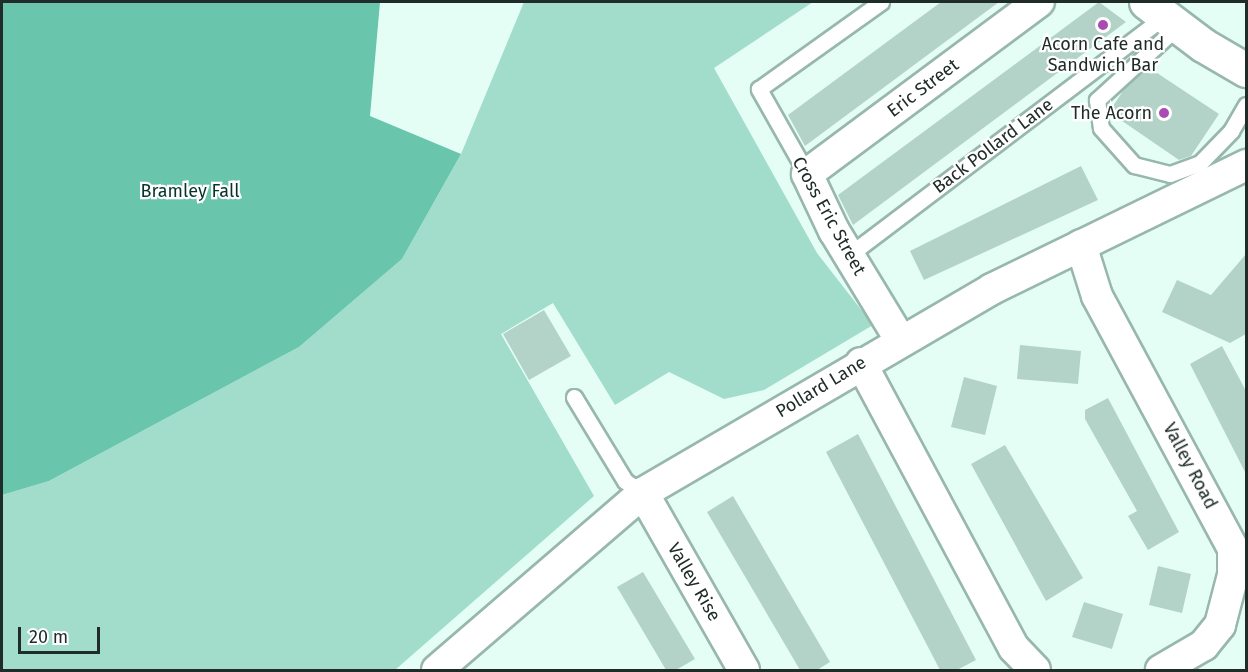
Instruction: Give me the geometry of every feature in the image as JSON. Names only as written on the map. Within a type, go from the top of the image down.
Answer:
[{"type":"main road","points":[[1163,14],[1203,45],[1246,70]]},
{"type":"street","name":"Eric Street","points":[[807,174],[1039,2]]},
{"type":"street","name":"Pollard Lane","points":[[437,670],[643,493],[901,341],[1081,245],[1246,165]]},
{"type":"street","name":"Cross Eric Street","points":[[807,174],[849,255],[901,341]]},
{"type":"street","name":"Valley Road","points":[[1081,245],[1098,296],[1233,549],[1233,575],[1220,625],[1204,645],[1161,670]]},
{"type":"street","points":[[861,363],[1014,648],[1035,670]]},
{"type":"street","name":"Valley Rise","points":[[643,493],[744,670]]},
{"type":"lane","name":"Cross Eric Street","points":[[807,174],[759,89],[881,2]]},
{"type":"lane","points":[[1163,14],[1097,100],[1101,128],[1134,165],[1170,174],[1200,162],[1231,131],[1246,105]]},
{"type":"lane","name":"Back Pollard Lane","points":[[849,255],[1163,14]]},
{"type":"lane","points":[[574,398],[624,481],[643,493]]},
{"type":"green space","name":"Bramley Fall","points":[[2,2],[380,2],[370,116],[461,154],[402,259],[299,347],[49,481],[2,495]]},
{"type":"green space","points":[[524,2],[813,2],[714,68],[817,253],[873,325],[764,390],[724,399],[669,372],[615,405],[553,303],[501,334],[594,496],[395,670],[2,670],[2,495],[49,481],[299,347],[402,259],[461,154]]},
{"type":"building","points":[[941,2],[999,2],[805,146],[788,115]]},
{"type":"building","points":[[1099,2],[1126,22],[853,225],[838,195]]},
{"type":"building","name":"The Acorn","points":[[1148,67],[1219,114],[1191,156],[1179,160],[1109,112],[1125,88]]},
{"type":"building","points":[[1081,166],[1098,200],[924,280],[910,251]]},
{"type":"building","points":[[1246,254],[1246,334],[1230,343],[1162,312],[1177,280],[1211,295]]},
{"type":"building","points":[[544,310],[571,356],[529,380],[503,334]]},
{"type":"building","points":[[1020,345],[1081,351],[1078,384],[1017,379]]},
{"type":"building","points":[[1222,346],[1246,391],[1246,474],[1190,364]]},
{"type":"building","points":[[964,377],[997,386],[985,435],[951,427]]},
{"type":"building","points":[[1108,398],[1179,532],[1148,550],[1128,516],[1137,511],[1085,419],[1085,410]]},
{"type":"building","points":[[858,434],[976,660],[957,670],[940,670],[826,452]]},
{"type":"building","points":[[1005,445],[1083,578],[1046,601],[971,464]]},
{"type":"building","points":[[733,496],[830,662],[817,670],[800,670],[707,512]]},
{"type":"building","points":[[1158,566],[1191,574],[1182,613],[1149,605]]},
{"type":"building","points":[[643,572],[695,659],[676,670],[666,670],[617,587]]},
{"type":"building","points":[[1084,602],[1123,614],[1112,649],[1072,637]]},
{"type":"place","name":"Acorn Cafe and Sandwich Bar","points":[[1103,25]]},
{"type":"place","name":"The Acorn","points":[[1164,113]]}]
